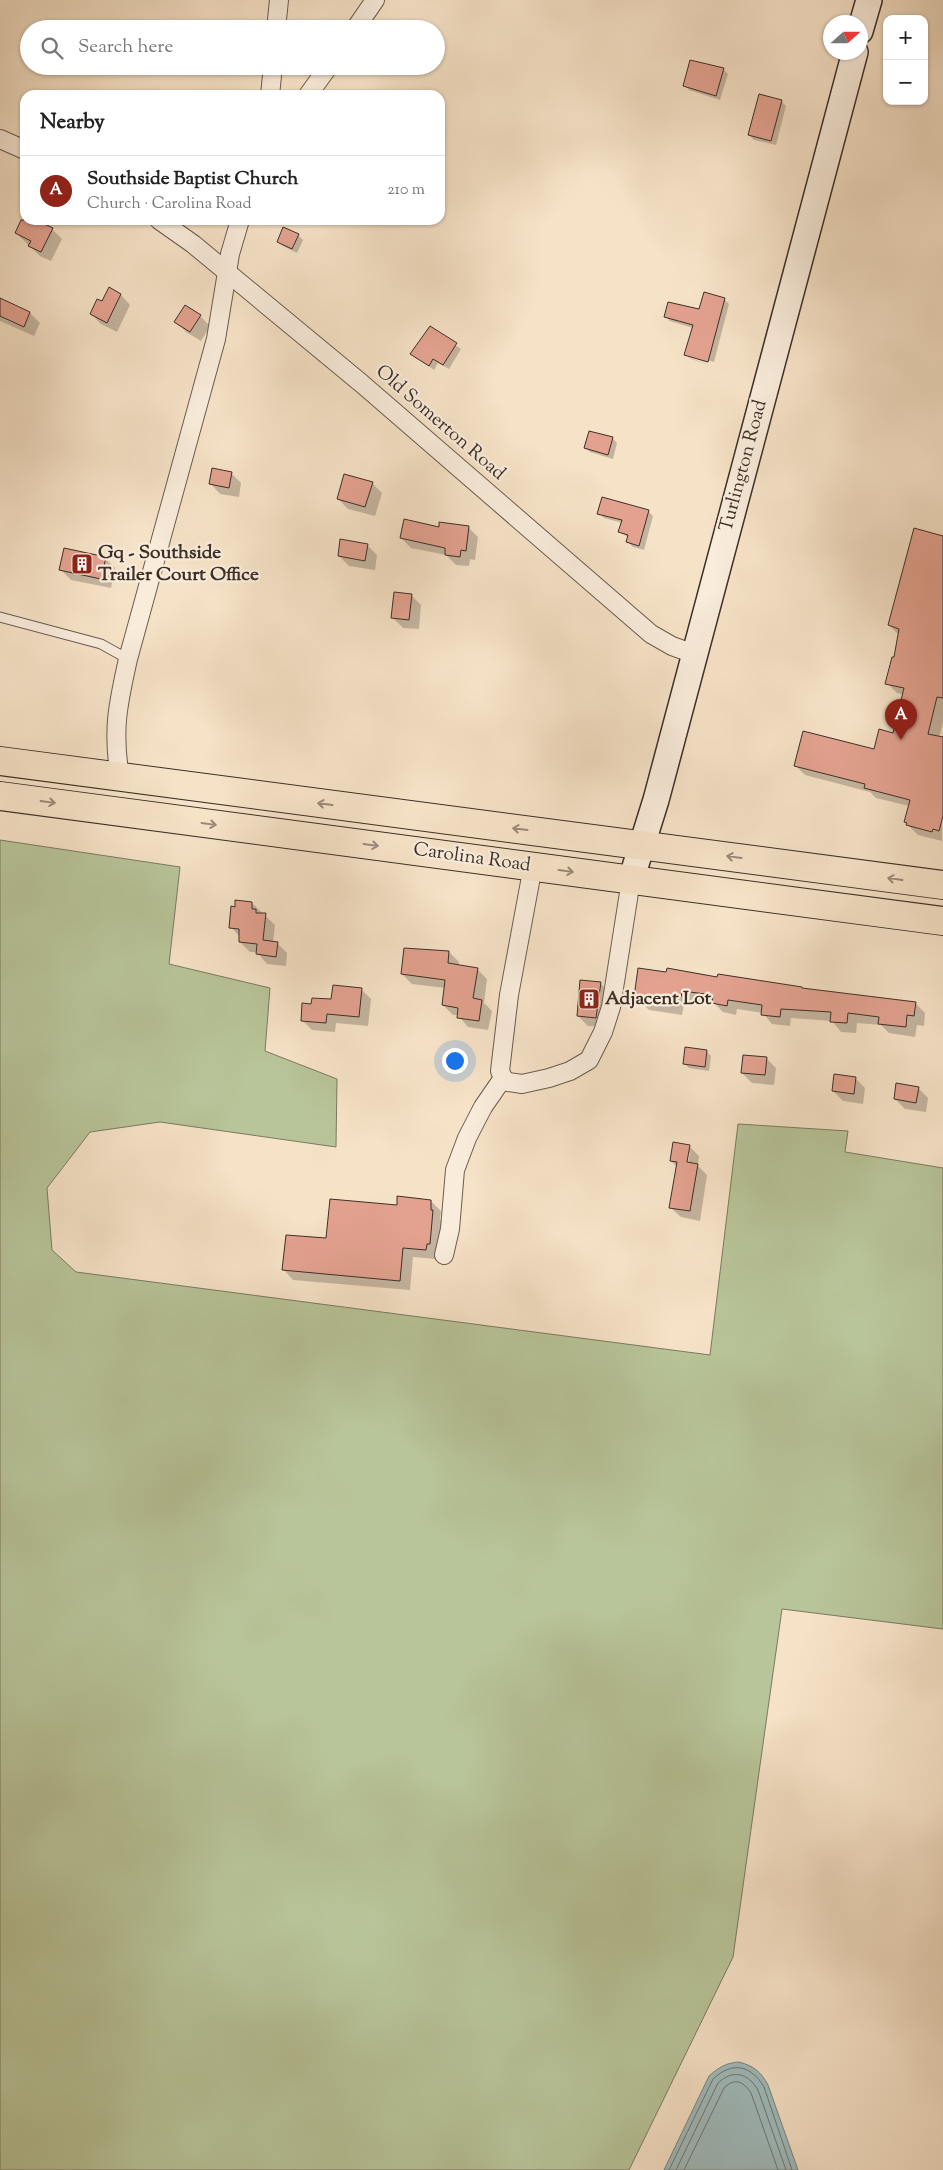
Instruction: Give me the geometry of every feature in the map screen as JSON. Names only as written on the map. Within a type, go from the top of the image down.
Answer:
[{"type":"highway","name":"Carolina Road","points":[[0,762],[943,885]]},
{"type":"highway","name":"Carolina Road","points":[[0,796],[943,921]]},
{"type":"street","points":[[277,20],[279,0]]},
{"type":"street","points":[[361,20],[375,0]]},
{"type":"street","points":[[865,15],[869,0]]},
{"type":"street","name":"Turlington Road","points":[[631,880],[694,654],[853,60]]},
{"type":"street","points":[[271,90],[272,75]]},
{"type":"street","points":[[312,90],[322,75]]},
{"type":"street","points":[[0,139],[20,148]]},
{"type":"street","name":"Old Somerton Road","points":[[166,225],[228,272],[361,383],[651,634],[672,646],[694,654]]},
{"type":"street","points":[[120,777],[116,756],[117,711],[128,658],[216,339],[230,254],[239,225]]},
{"type":"street","points":[[533,866],[509,995],[500,1071],[503,1078],[508,1082],[522,1084],[549,1078],[570,1071],[589,1060],[603,1032],[611,1007],[631,880]]},
{"type":"street","points":[[444,1255],[450,1229],[455,1170],[467,1138],[483,1107],[503,1078]]},
{"type":"lane","points":[[0,617],[101,644],[128,658]]},
{"type":"green space","points":[[0,840],[180,867],[169,964],[270,988],[265,1051],[337,1079],[336,1147],[160,1122],[90,1132],[47,1188],[52,1250],[76,1272],[710,1355],[738,1124],[848,1131],[845,1152],[943,1168],[943,1629],[782,1609],[733,1957],[629,2170],[0,2170]]},
{"type":"water","points":[[739,2062],[749,2065],[756,2070],[763,2076],[768,2085],[798,2170],[664,2170],[709,2076],[723,2066]]},
{"type":"building","points":[[690,60],[724,68],[716,96],[683,86]]},
{"type":"building","points":[[759,94],[782,100],[771,141],[748,135]]},
{"type":"building","points":[[20,222],[20,225],[47,225],[53,228],[41,252],[28,246],[31,241],[15,233]]},
{"type":"building","points":[[283,227],[299,234],[292,249],[277,242]]},
{"type":"building","points":[[109,287],[121,294],[107,323],[90,314],[97,299],[102,301]]},
{"type":"building","points":[[704,292],[725,298],[708,362],[684,355],[693,325],[664,317],[668,302],[699,309]]},
{"type":"building","points":[[0,298],[30,312],[24,327],[0,316]]},
{"type":"building","points":[[185,305],[201,315],[190,332],[174,322]]},
{"type":"building","points":[[430,326],[457,343],[443,365],[433,359],[429,366],[410,354]]},
{"type":"building","points":[[589,431],[613,437],[608,455],[584,448]]},
{"type":"building","points":[[212,468],[232,472],[229,488],[209,484]]},
{"type":"building","points":[[344,474],[373,482],[365,507],[337,499]]},
{"type":"building","points":[[602,497],[649,510],[639,546],[626,542],[628,535],[618,532],[622,520],[597,514]]},
{"type":"building","points":[[404,519],[439,527],[439,522],[469,526],[466,551],[461,550],[460,557],[445,555],[445,548],[400,538]]},
{"type":"building","points":[[914,528],[943,536],[943,698],[937,697],[928,734],[943,737],[943,816],[939,831],[933,829],[932,832],[906,825],[907,823],[904,822],[910,800],[864,788],[865,784],[794,766],[803,731],[874,749],[879,729],[893,733],[904,688],[885,684],[892,657],[894,657],[899,629],[888,625]]},
{"type":"building","points":[[340,539],[368,544],[365,561],[338,556]]},
{"type":"building","name":"Gq - Southside Trailer Court Office","points":[[64,548],[106,557],[101,579],[59,570]]},
{"type":"building","points":[[394,592],[412,594],[409,620],[391,618]]},
{"type":"building","points":[[235,900],[252,902],[252,909],[256,909],[256,913],[266,913],[263,940],[278,942],[276,957],[256,954],[257,944],[239,942],[239,929],[229,928],[231,906],[235,907]]},
{"type":"building","points":[[404,948],[449,951],[448,963],[478,968],[473,998],[482,1000],[479,1021],[457,1018],[458,1008],[442,1005],[445,980],[401,974]]},
{"type":"building","points":[[638,968],[666,972],[667,968],[717,977],[718,974],[802,988],[916,1002],[914,1016],[907,1015],[906,1027],[878,1024],[879,1017],[848,1013],[847,1023],[830,1022],[831,1012],[781,1009],[780,1017],[761,1015],[762,1005],[728,1000],[727,1006],[712,1003],[713,995],[682,991],[681,997],[674,996],[673,1006],[638,1000],[638,998],[634,997]]},
{"type":"building","name":"Adjacent Lot","points":[[580,980],[601,982],[596,1018],[577,1016]]},
{"type":"building","points":[[333,985],[362,988],[359,1017],[327,1014],[326,1023],[301,1021],[302,1003],[311,1004],[312,998],[331,999]]},
{"type":"building","points":[[685,1047],[707,1050],[705,1067],[683,1064]]},
{"type":"building","points":[[743,1055],[767,1057],[765,1075],[741,1073]]},
{"type":"building","points":[[834,1074],[856,1077],[854,1094],[832,1091]]},
{"type":"building","points":[[896,1083],[919,1087],[916,1103],[894,1099]]},
{"type":"building","points":[[673,1142],[690,1145],[687,1162],[698,1164],[690,1211],[669,1208],[677,1162],[670,1161]]},
{"type":"building","points":[[397,1196],[431,1200],[431,1210],[433,1210],[430,1244],[427,1244],[426,1250],[403,1248],[400,1281],[282,1270],[286,1235],[326,1238],[330,1199],[397,1205]]},
{"type":"place","name":"Gq - Southside Trailer Court Office","points":[[82,564]]},
{"type":"place","name":"Southside Baptist Church","points":[[901,740]]},
{"type":"place","name":"Adjacent Lot","points":[[589,999]]}]
